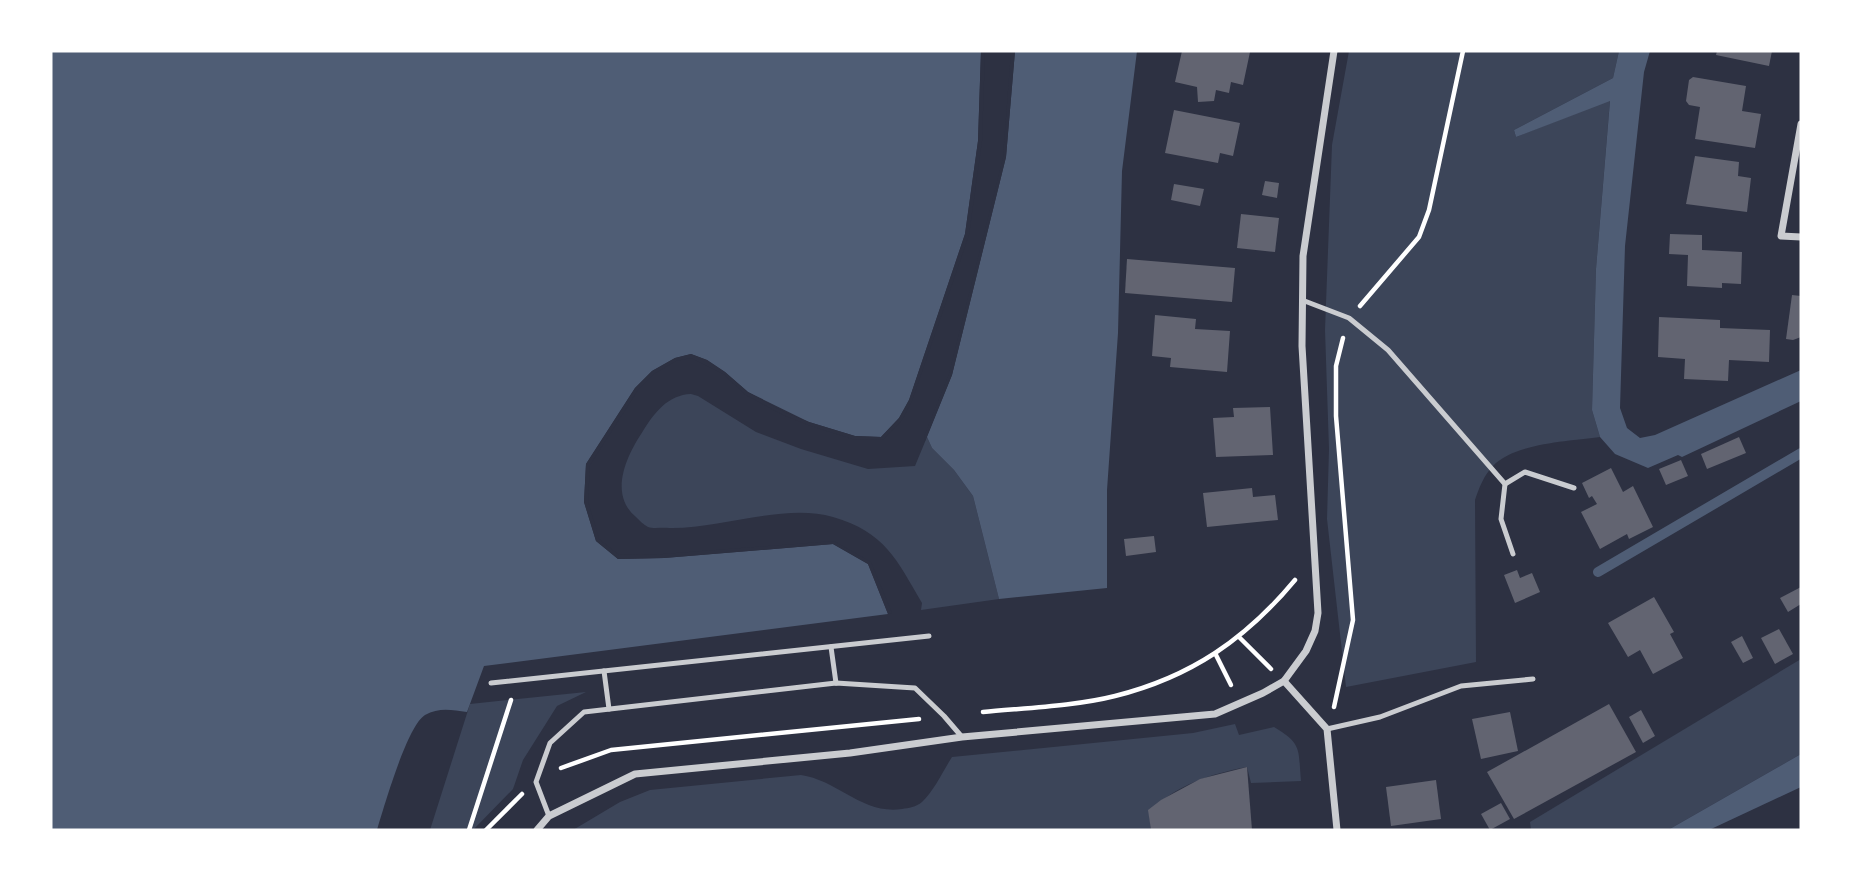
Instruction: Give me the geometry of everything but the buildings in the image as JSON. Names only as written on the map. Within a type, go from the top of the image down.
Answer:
[{"type":"street","points":[[537,830],[549,816],[635,775],[850,753],[962,737],[1215,714],[1241,704],[1284,681],[1306,651],[1315,631],[1318,613],[1301,300],[1303,256],[1334,51]]},
{"type":"street","points":[[1801,124],[1781,236],[1801,237]]},
{"type":"street","points":[[1284,681],[1327,729],[1337,830]]},
{"type":"lane","points":[[1301,300],[1349,318],[1388,351],[1504,484],[1501,519],[1513,554]]},
{"type":"lane","points":[[1504,484],[1525,472],[1574,488]]},
{"type":"lane","points":[[491,682],[929,636]]},
{"type":"lane","points":[[831,646],[836,683]]},
{"type":"lane","points":[[604,671],[609,709]]},
{"type":"lane","points":[[1327,729],[1380,717],[1461,686],[1533,679]]},
{"type":"lane","points":[[549,816],[536,782],[550,743],[584,712],[836,683],[915,688],[962,737]]},
{"type":"path","points":[[1327,729],[1338,693],[1353,620],[1336,416],[1336,366],[1349,318],[1419,237],[1429,210],[1463,51]]},
{"type":"path","points":[[486,830],[536,782],[565,766],[611,750],[1114,696],[1167,679],[1216,655],[1239,637],[1279,599],[1316,555]]},
{"type":"path","points":[[1239,637],[1284,681]]},
{"type":"path","points":[[1216,655],[1241,704]]},
{"type":"path","points":[[469,830],[509,706]]},
{"type":"shaded area","points":[[51,51],[981,51],[978,141],[965,234],[909,400],[899,418],[881,437],[855,436],[809,422],[748,392],[707,360],[691,354],[675,358],[652,371],[635,388],[586,464],[584,502],[596,541],[618,559],[664,558],[833,544],[868,564],[888,614],[484,666],[467,712],[435,711],[418,722],[397,768],[377,830],[51,830]]},
{"type":"shaded area","points":[[1015,51],[1137,51],[1122,171],[1118,333],[1107,490],[1107,588],[999,599],[973,496],[954,470],[932,448],[927,437],[952,375],[1006,157]]},
{"type":"shaded area","points":[[1349,51],[1619,51],[1613,78],[1514,130],[1516,137],[1610,100],[1596,269],[1592,410],[1600,437],[1544,444],[1514,452],[1502,458],[1484,478],[1475,500],[1476,662],[1346,687],[1327,519],[1329,449],[1325,330],[1332,145]]},
{"type":"shaded area","points":[[1619,51],[1650,51],[1644,72],[1625,246],[1620,408],[1627,428],[1640,438],[1655,435],[1801,370],[1801,401],[1682,457],[1678,455],[1648,468],[1615,454],[1600,437],[1592,410],[1596,269],[1610,101],[1516,137],[1514,130],[1613,78]]},
{"type":"shaded area","points":[[691,394],[756,432],[868,469],[915,466],[927,437],[932,448],[954,470],[973,496],[999,599],[921,610],[922,603],[897,561],[877,539],[851,523],[814,513],[773,515],[689,527],[646,526],[628,508],[623,497],[626,463],[657,411],[675,398]]},
{"type":"shaded area","points":[[1801,659],[1801,754],[1668,830],[1531,830],[1530,822]]},
{"type":"shaded area","points":[[586,692],[557,706],[523,760],[513,789],[473,830],[430,830],[470,704]]},
{"type":"shaded area","points":[[1235,724],[1239,735],[1274,727],[1290,738],[1299,755],[1301,781],[1251,783],[1247,767],[1207,777],[1170,795],[1149,812],[1151,830],[573,830],[620,802],[650,790],[801,775],[826,783],[875,807],[905,809],[922,802],[952,757],[1193,733]]},
{"type":"shaded area","points":[[1801,754],[1801,787],[1709,830],[1668,830]]},
{"type":"pier","points":[[981,51],[985,51],[982,141],[969,235],[912,401],[902,420],[884,439],[855,440],[783,415],[746,395],[723,374],[691,358],[676,361],[654,374],[638,390],[590,465],[588,501],[599,539],[619,555],[834,541],[871,562],[892,613],[888,614],[868,564],[833,544],[664,558],[618,559],[596,541],[584,502],[586,464],[635,388],[652,371],[675,358],[691,354],[707,360],[748,392],[784,412],[855,436],[881,437],[899,418],[909,400],[965,234],[978,141]]},
{"type":"pier","points":[[1011,51],[1015,51],[1006,157],[952,375],[925,441],[924,436],[949,374],[1003,157]]},
{"type":"waterway","points":[[1598,572],[1801,453]]}]
